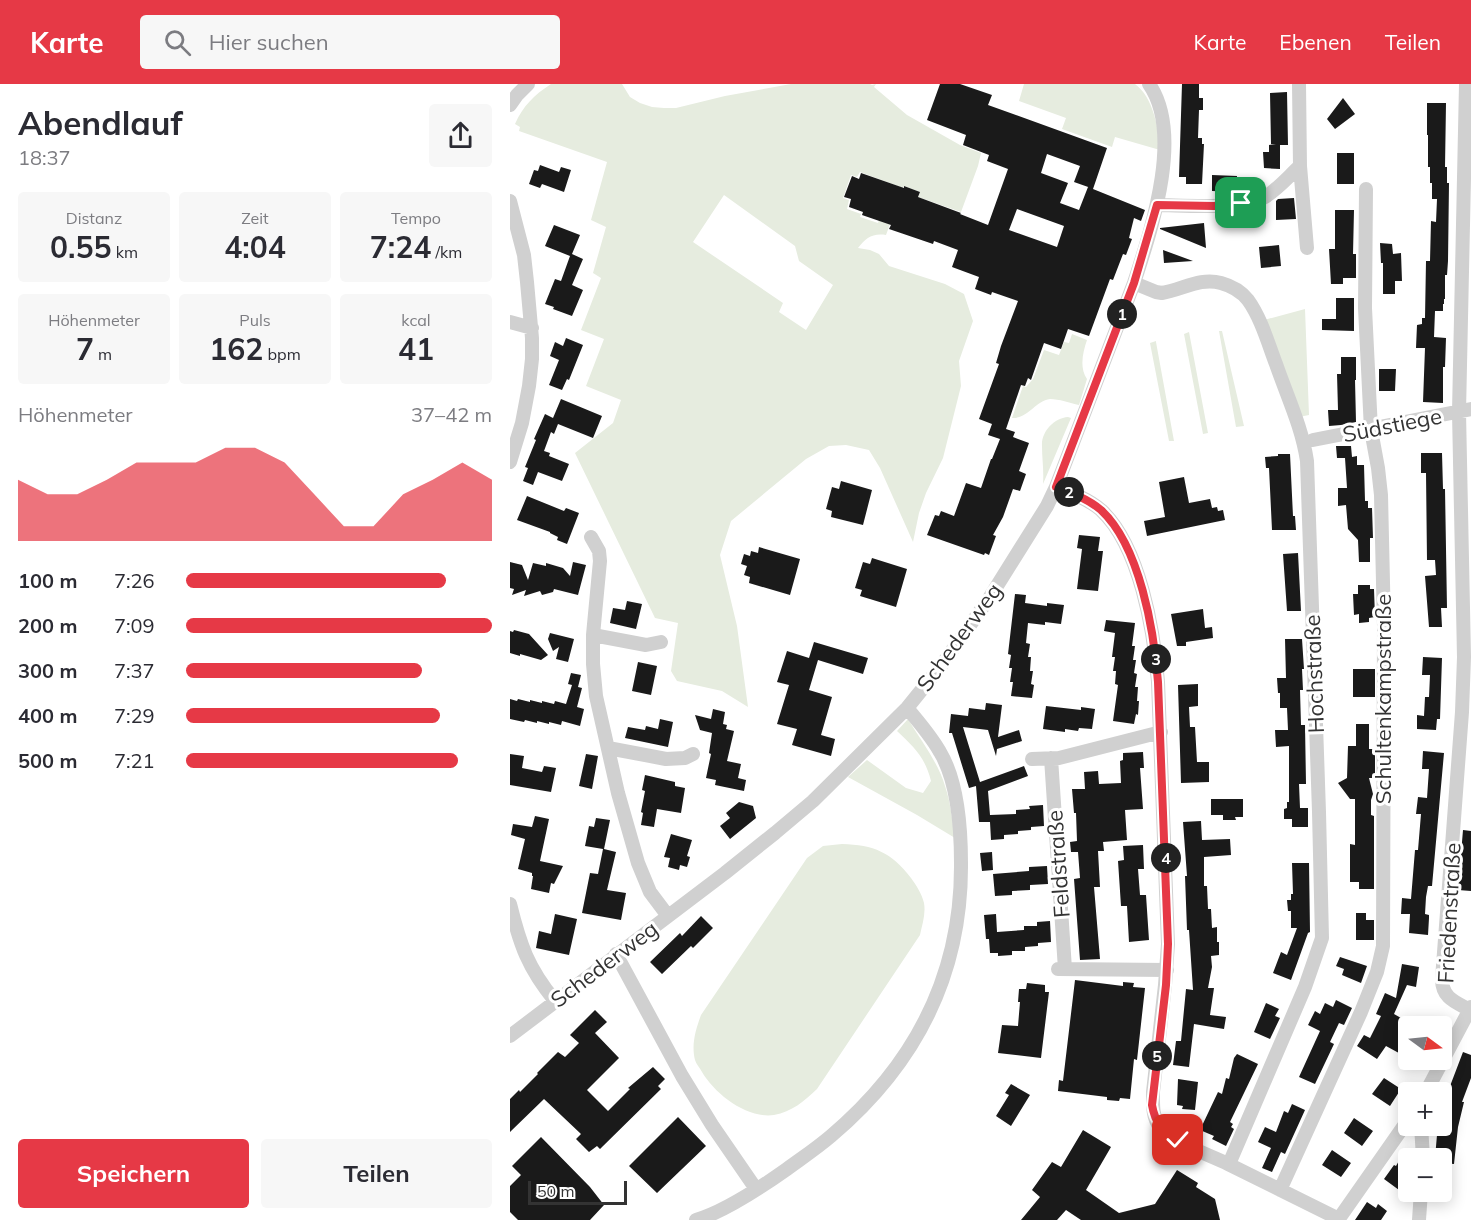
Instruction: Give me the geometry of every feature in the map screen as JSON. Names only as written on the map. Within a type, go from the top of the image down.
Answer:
[{"type":"street","points":[[512,96],[528,84]]},
{"type":"street","name":"Schederweg","points":[[510,1036],[766,840],[813,801],[907,708],[941,666],[990,597],[1040,519],[1056,487],[1134,283],[1157,205],[1164,160],[1161,106],[1149,84]]},
{"type":"street","points":[[1161,106],[1162,84]]},
{"type":"street","points":[[1299,84],[1300,165],[1307,248]]},
{"type":"street","name":"Friedenstraße","points":[[1466,84],[1463,668],[1442,986],[1446,994],[1455,1002],[1470,1008]]},
{"type":"street","points":[[1157,205],[1214,206],[1257,201],[1268,195],[1300,165]]},
{"type":"street","name":"Schultenkampstraße","points":[[1280,1190],[1361,1012],[1377,972],[1382,950],[1384,614],[1381,495],[1371,430],[1365,308],[1366,189]]},
{"type":"street","points":[[510,201],[524,255],[532,328],[529,386],[522,423],[511,458]]},
{"type":"street","name":"Hochstraße","points":[[1134,283],[1162,293],[1197,282],[1216,282],[1230,286],[1243,294],[1253,307],[1266,338],[1300,428],[1307,461],[1322,938],[1305,987],[1229,1164]]},
{"type":"street","points":[[510,322],[532,328]]},
{"type":"street","name":"Südstiege","points":[[1313,440],[1465,410]]},
{"type":"street","points":[[1056,487],[1086,500],[1104,514],[1117,529],[1134,566],[1153,639],[1161,732],[1168,918],[1167,970],[1152,1105],[1160,1127],[1171,1136],[1339,1220],[1398,1134]]},
{"type":"street","points":[[591,537],[599,551],[600,561],[593,635],[594,683],[618,793],[638,863],[650,891],[668,916]]},
{"type":"street","points":[[593,635],[646,645],[661,642]]},
{"type":"street","points":[[696,1220],[756,1189],[824,1142],[878,1089],[903,1057],[933,1006],[947,970],[957,926],[960,905],[961,839],[952,784],[941,752],[907,708]]},
{"type":"street","points":[[1032,759],[1059,758],[1161,732]]},
{"type":"street","points":[[608,748],[666,759],[685,758],[693,754]]},
{"type":"street","name":"Feldstraße","points":[[1051,758],[1061,969],[1167,970]]},
{"type":"street","points":[[510,904],[524,954],[540,982],[555,1001]]},
{"type":"street","points":[[616,954],[682,1076],[756,1189]]},
{"type":"street","points":[[1431,1082],[1470,1008]]},
{"type":"street","points":[[1419,1220],[1420,1202]]},
{"type":"shaded area","points":[[551,84],[622,84],[630,97],[640,103],[652,107],[676,108],[791,84],[876,84],[874,87],[907,115],[960,145],[981,153],[961,212],[918,197],[920,192],[904,186],[903,188],[860,172],[857,177],[851,175],[843,198],[849,200],[847,209],[861,214],[860,217],[890,224],[886,235],[870,237],[858,248],[879,254],[889,266],[945,284],[964,294],[973,321],[959,361],[961,386],[943,458],[926,493],[913,542],[880,468],[869,450],[846,445],[829,446],[806,459],[731,521],[720,555],[737,626],[748,707],[722,691],[677,681],[671,671],[678,623],[655,618],[575,453],[613,423],[621,400],[586,386],[604,339],[581,330],[601,278],[593,273],[606,227],[591,220],[607,162],[519,131],[520,127],[515,124],[522,112],[534,97]],"holes":[[[724,195],[795,246],[799,261],[833,285],[806,330],[779,312],[783,303],[693,242]]]},
{"type":"shaded area","points":[[1024,84],[1135,84],[1151,105],[1160,150],[1115,137],[1112,147],[1062,129],[1066,118],[1019,101]]},
{"type":"shaded area","points":[[1305,309],[1309,415],[1299,417],[1264,320]]},
{"type":"shaded area","points":[[1219,331],[1222,331],[1244,426],[1236,427]]},
{"type":"shaded area","points":[[1189,332],[1208,433],[1203,434],[1184,334]]},
{"type":"shaded area","points":[[1072,334],[1087,340],[1082,365],[1087,379],[1079,405],[1050,399],[1040,403],[1023,416],[1012,418],[1023,386],[1026,387],[1033,379],[1044,350],[1059,355],[1064,342],[1069,343]]},
{"type":"shaded area","points":[[1156,341],[1174,441],[1169,441],[1150,343]]},
{"type":"shaded area","points":[[1071,418],[1043,484],[1042,441],[1046,431],[1053,423]]},
{"type":"shaded area","points":[[908,719],[942,777],[949,799],[955,838],[848,777],[867,760],[906,788],[923,793],[931,781],[926,765],[914,748],[897,731]]},
{"type":"shaded area","points":[[842,844],[873,848],[889,856],[904,869],[917,887],[924,903],[920,935],[817,1089],[792,1109],[774,1115],[753,1113],[733,1103],[715,1089],[696,1063],[694,1042],[699,1020],[807,858],[823,846]]},
{"type":"building","points":[[940,84],[960,84],[992,95],[988,105],[1107,148],[1093,189],[1145,210],[1141,221],[1134,218],[1129,238],[1132,239],[1126,255],[1123,254],[1113,280],[1110,279],[1089,336],[1068,329],[1061,349],[1044,343],[1031,380],[1028,378],[1025,386],[1021,385],[1006,429],[1015,432],[1013,437],[1029,443],[1019,471],[1026,474],[1020,491],[1013,489],[1003,517],[993,535],[996,536],[989,555],[927,535],[935,515],[939,516],[941,511],[954,516],[966,483],[981,488],[1000,439],[988,435],[992,424],[979,419],[999,364],[996,363],[1001,346],[1018,301],[975,289],[979,277],[952,267],[958,250],[889,229],[891,225],[862,215],[863,212],[849,207],[851,199],[844,197],[852,176],[859,179],[861,173],[920,192],[918,197],[988,225],[1008,169],[987,161],[989,155],[963,145],[966,135],[927,120]],"holes":[[[1047,154],[1080,166],[1074,182],[1091,188],[1088,187],[1079,210],[1060,203],[1068,183],[1041,173]],[[1017,209],[1064,226],[1057,247],[1009,230]]]},
{"type":"building","points":[[1182,84],[1199,84],[1199,98],[1203,98],[1203,110],[1199,110],[1198,138],[1202,138],[1202,144],[1204,144],[1202,184],[1186,184],[1186,177],[1179,177]]},
{"type":"building","points":[[1287,92],[1288,145],[1280,145],[1280,169],[1264,168],[1263,152],[1269,152],[1269,145],[1276,144],[1271,144],[1270,93]]},
{"type":"building","points":[[1343,98],[1355,114],[1335,129],[1327,119]]},
{"type":"building","points":[[1427,103],[1446,103],[1445,167],[1447,167],[1447,183],[1449,183],[1448,261],[1443,311],[1435,311],[1434,337],[1446,338],[1443,403],[1423,402],[1425,348],[1416,348],[1417,325],[1422,324],[1422,318],[1425,318],[1426,261],[1430,261],[1431,221],[1436,222],[1437,199],[1432,199],[1430,167],[1428,167]]},
{"type":"building","points":[[1337,153],[1354,153],[1354,184],[1337,184]]},
{"type":"building","points":[[540,165],[559,172],[561,167],[571,170],[564,192],[542,184],[540,188],[529,184],[534,170],[538,171]]},
{"type":"building","points":[[1212,175],[1237,176],[1236,192],[1212,191]]},
{"type":"building","points":[[1294,198],[1296,219],[1276,220],[1276,201]]},
{"type":"building","points":[[1335,210],[1354,210],[1353,254],[1356,254],[1356,278],[1343,278],[1343,284],[1331,284],[1329,249],[1335,249]]},
{"type":"building","points":[[1204,223],[1206,248],[1160,229],[1160,228]]},
{"type":"building","points":[[554,225],[580,235],[572,254],[583,259],[572,285],[583,290],[572,316],[545,304],[555,279],[561,281],[570,256],[545,246]]},
{"type":"building","points":[[1380,243],[1392,244],[1393,254],[1401,253],[1402,281],[1395,281],[1395,294],[1383,294],[1383,263],[1381,263]]},
{"type":"building","points":[[1279,245],[1281,266],[1261,268],[1259,247]]},
{"type":"building","points":[[1163,250],[1193,261],[1164,263]]},
{"type":"building","points":[[1336,298],[1354,298],[1354,331],[1322,330],[1322,319],[1336,319]]},
{"type":"building","points":[[566,338],[583,345],[569,380],[567,379],[562,390],[549,385],[559,360],[550,356],[555,342],[563,346]]},
{"type":"building","points":[[1341,357],[1356,357],[1356,422],[1329,426],[1328,410],[1338,410],[1337,374],[1341,374]]},
{"type":"building","points":[[1379,369],[1396,369],[1395,391],[1379,391]]},
{"type":"building","points":[[561,399],[602,416],[593,438],[558,424],[554,434],[551,432],[544,451],[550,453],[549,456],[569,464],[562,481],[538,472],[533,485],[523,481],[528,468],[525,467],[536,440],[534,439],[545,414],[553,418]]},
{"type":"building","points":[[1336,446],[1351,446],[1352,457],[1357,456],[1357,465],[1364,465],[1365,501],[1368,501],[1368,508],[1372,508],[1373,538],[1370,538],[1370,562],[1359,562],[1358,540],[1348,529],[1346,505],[1338,506],[1338,488],[1347,488],[1345,458],[1337,458]]},
{"type":"building","points":[[1421,453],[1442,453],[1443,489],[1445,489],[1447,608],[1441,608],[1442,627],[1429,627],[1425,576],[1436,575],[1435,560],[1427,560],[1426,473],[1421,473]]},
{"type":"building","points":[[1278,454],[1290,454],[1293,516],[1295,516],[1296,530],[1272,530],[1269,468],[1266,468],[1265,457],[1278,456]]},
{"type":"building","points":[[1184,477],[1189,503],[1210,499],[1212,508],[1217,507],[1218,511],[1223,510],[1225,520],[1147,536],[1144,521],[1165,517],[1159,482]]},
{"type":"building","points":[[841,481],[872,490],[863,525],[831,517],[832,511],[826,509],[832,487],[839,489]]},
{"type":"building","points":[[527,496],[564,511],[566,508],[579,513],[567,544],[557,540],[558,537],[550,532],[517,520]]},
{"type":"building","points":[[1079,535],[1100,537],[1098,551],[1103,551],[1098,591],[1077,589],[1082,549],[1077,548]]},
{"type":"building","points":[[759,547],[800,559],[790,595],[749,583],[750,577],[744,575],[747,566],[741,564],[744,554],[750,556],[751,551],[758,553]]},
{"type":"building","points":[[1298,553],[1301,611],[1287,611],[1283,554]]},
{"type":"building","points":[[872,558],[907,569],[896,607],[860,596],[862,590],[855,588],[863,562],[870,564]]},
{"type":"building","points":[[510,562],[522,565],[528,580],[533,563],[546,566],[546,563],[563,568],[570,576],[573,562],[586,565],[578,595],[554,589],[553,592],[542,595],[540,591],[524,596],[526,590],[512,595],[514,589],[510,588]]},
{"type":"building","points":[[1358,585],[1370,585],[1370,589],[1374,589],[1375,617],[1369,618],[1369,622],[1359,623],[1359,614],[1354,615],[1353,594],[1358,594]]},
{"type":"building","points":[[1015,594],[1026,595],[1025,603],[1047,606],[1047,603],[1064,605],[1061,624],[1028,623],[1026,643],[1030,644],[1028,657],[1031,657],[1030,671],[1033,671],[1032,698],[1011,696],[1012,668],[1009,668],[1011,655],[1008,654]]},
{"type":"building","points":[[627,601],[642,604],[636,629],[610,623],[613,608],[625,610]]},
{"type":"building","points":[[1203,609],[1205,628],[1212,627],[1213,638],[1186,642],[1186,646],[1177,646],[1171,614]]},
{"type":"building","points":[[1106,620],[1135,623],[1132,646],[1135,646],[1133,660],[1136,660],[1135,687],[1138,687],[1137,701],[1139,701],[1138,715],[1136,714],[1134,724],[1113,721],[1118,685],[1115,684],[1116,671],[1113,671],[1115,657],[1112,657],[1115,633],[1104,631]]},
{"type":"building","points":[[510,631],[529,634],[548,655],[541,660],[510,653]]},
{"type":"building","points":[[550,633],[574,639],[568,662],[556,659],[559,647],[553,651],[548,639]]},
{"type":"building","points":[[1285,639],[1302,639],[1304,669],[1302,669],[1303,690],[1300,690],[1301,725],[1305,725],[1306,784],[1299,784],[1300,808],[1308,808],[1308,827],[1292,827],[1292,819],[1284,819],[1284,809],[1287,808],[1287,802],[1289,802],[1289,746],[1276,747],[1275,730],[1288,730],[1287,708],[1280,708],[1277,678],[1286,678]]},
{"type":"building","points":[[814,642],[868,658],[863,674],[818,660],[809,690],[832,697],[821,735],[835,739],[831,756],[792,745],[797,729],[777,724],[789,685],[777,682],[787,651],[809,658]]},
{"type":"building","points":[[1423,657],[1442,658],[1440,719],[1437,719],[1436,730],[1417,729],[1417,715],[1424,716],[1425,697],[1429,697],[1430,675],[1422,675]]},
{"type":"building","points":[[638,662],[657,666],[651,695],[632,691]]},
{"type":"building","points":[[1353,669],[1375,669],[1375,697],[1353,697]]},
{"type":"building","points":[[571,673],[581,675],[578,687],[582,688],[577,707],[584,709],[580,726],[562,721],[561,725],[510,719],[510,699],[554,704],[555,701],[566,704],[572,685],[568,684]]},
{"type":"building","points":[[1198,684],[1198,706],[1189,707],[1190,727],[1195,727],[1197,762],[1209,762],[1209,782],[1181,783],[1178,685]]},
{"type":"building","points":[[986,703],[1002,705],[998,737],[1019,730],[1022,741],[997,749],[996,756],[988,730],[963,727],[980,782],[1024,766],[1028,776],[988,791],[990,815],[1016,814],[1016,810],[1043,805],[1044,826],[1018,831],[1018,834],[1004,835],[1004,839],[991,840],[990,822],[979,822],[976,786],[969,788],[952,733],[949,733],[951,714],[968,716],[969,708],[985,710]]},
{"type":"building","points":[[1046,706],[1081,710],[1081,707],[1095,709],[1092,729],[1079,728],[1078,731],[1065,729],[1065,732],[1043,729]]},
{"type":"building","points":[[713,709],[725,712],[723,724],[727,725],[726,729],[734,731],[727,761],[741,764],[738,778],[746,780],[744,791],[715,785],[716,780],[706,778],[712,733],[700,730],[695,715],[711,719]]},
{"type":"building","points":[[660,719],[673,722],[668,747],[625,738],[628,727],[645,730],[646,726],[658,729]]},
{"type":"building","points":[[1356,724],[1369,724],[1369,749],[1375,749],[1375,778],[1369,778],[1373,794],[1371,815],[1374,816],[1374,889],[1359,889],[1359,882],[1350,882],[1350,844],[1355,845],[1355,799],[1350,799],[1338,783],[1347,778],[1348,746],[1356,746]]},
{"type":"building","points":[[1423,751],[1444,753],[1432,886],[1428,886],[1426,897],[1425,914],[1429,915],[1428,935],[1409,933],[1410,914],[1401,914],[1402,898],[1411,899],[1421,814],[1416,814],[1418,797],[1427,798],[1429,769],[1422,769]]},
{"type":"building","points":[[1143,752],[1144,768],[1140,768],[1143,809],[1125,810],[1127,840],[1103,842],[1104,851],[1098,851],[1100,887],[1094,887],[1100,959],[1080,960],[1074,879],[1080,878],[1078,852],[1071,852],[1070,842],[1077,841],[1072,789],[1085,789],[1084,772],[1098,771],[1099,784],[1121,783],[1120,761],[1123,760],[1123,753]]},
{"type":"building","points":[[510,754],[524,756],[522,768],[542,772],[544,766],[556,768],[551,792],[510,785]]},
{"type":"building","points":[[586,754],[598,756],[592,789],[579,786]]},
{"type":"building","points":[[645,775],[675,782],[675,786],[685,788],[681,813],[657,809],[654,827],[641,825]]},
{"type":"building","points":[[1211,799],[1243,799],[1243,817],[1235,817],[1236,820],[1223,820],[1223,815],[1211,815]]},
{"type":"building","points":[[739,802],[753,806],[756,818],[730,839],[720,826],[730,818],[726,813]]},
{"type":"building","points":[[535,816],[549,819],[540,861],[563,866],[554,884],[551,883],[549,893],[531,889],[532,873],[518,869],[525,839],[511,835],[513,824],[532,827]]},
{"type":"building","points":[[596,818],[610,820],[604,849],[616,852],[607,890],[626,893],[621,920],[582,913],[590,873],[598,874],[603,849],[585,846],[589,826],[594,827]]},
{"type":"building","points":[[1201,821],[1202,840],[1230,839],[1231,855],[1204,857],[1204,886],[1207,886],[1208,909],[1211,909],[1212,928],[1217,927],[1217,942],[1219,942],[1219,955],[1211,956],[1212,967],[1208,988],[1214,988],[1210,1015],[1226,1017],[1224,1029],[1194,1024],[1189,1067],[1173,1065],[1176,1041],[1181,1041],[1186,989],[1193,990],[1189,930],[1187,930],[1185,876],[1187,876],[1183,822]]},
{"type":"building","points":[[1463,830],[1471,831],[1471,891],[1458,890]]},
{"type":"building","points":[[671,834],[692,840],[687,856],[690,857],[687,867],[680,865],[679,870],[668,867],[670,858],[664,857]]},
{"type":"building","points":[[1143,845],[1144,869],[1138,869],[1140,895],[1146,895],[1149,940],[1129,942],[1127,906],[1121,906],[1118,861],[1124,860],[1123,846]]},
{"type":"building","points":[[992,852],[993,870],[982,871],[980,853]]},
{"type":"building","points":[[1292,863],[1309,863],[1310,932],[1291,980],[1273,973],[1281,952],[1287,955],[1297,928],[1291,928],[1291,911],[1288,911],[1287,900],[1291,900],[1291,894],[1293,894]]},
{"type":"building","points":[[1047,866],[1048,884],[1030,885],[1030,890],[1012,891],[1012,895],[995,896],[993,874],[1029,871],[1029,867]]},
{"type":"building","points":[[1356,913],[1366,913],[1366,920],[1374,920],[1374,940],[1356,940]]},
{"type":"building","points":[[555,914],[577,919],[569,955],[536,948],[539,931],[551,934]]},
{"type":"building","points":[[996,914],[997,932],[1024,930],[1024,926],[1037,926],[1037,922],[1050,921],[1051,942],[1025,947],[1025,951],[1012,951],[1012,955],[998,956],[998,953],[990,953],[984,915]]},
{"type":"building","points":[[701,916],[713,928],[662,974],[650,962],[680,933],[682,936]]},
{"type":"building","points":[[1340,957],[1367,966],[1361,983],[1342,975],[1344,969],[1336,966]]},
{"type":"building","points":[[1402,964],[1419,967],[1416,987],[1407,985],[1394,1014],[1398,1016],[1398,1053],[1386,1046],[1377,1059],[1357,1046],[1364,1035],[1370,1038],[1381,1016],[1376,1014],[1385,993],[1396,998]]},
{"type":"building","points":[[1075,980],[1123,986],[1123,982],[1134,983],[1133,987],[1145,988],[1130,1099],[1107,1100],[1107,1097],[1058,1091],[1059,1080],[1063,1081]]},
{"type":"building","points":[[1027,983],[1045,985],[1045,992],[1049,992],[1041,1058],[998,1053],[1002,1025],[1018,1026],[1019,989],[1026,989]]},
{"type":"building","points":[[1336,1000],[1352,1008],[1344,1025],[1339,1023],[1330,1042],[1334,1044],[1315,1084],[1299,1077],[1320,1031],[1308,1025],[1315,1011],[1320,1014],[1325,1003],[1333,1007]]},
{"type":"building","points":[[1266,1003],[1279,1009],[1275,1016],[1280,1018],[1270,1039],[1254,1032]]},
{"type":"building","points":[[595,1010],[607,1022],[595,1033],[619,1058],[587,1090],[608,1111],[630,1089],[628,1088],[653,1067],[665,1079],[658,1086],[661,1089],[600,1149],[597,1146],[589,1152],[576,1139],[581,1134],[544,1099],[510,1132],[510,1099],[519,1090],[520,1092],[558,1052],[565,1057],[579,1043],[570,1035]]},
{"type":"building","points":[[1463,1052],[1471,1055],[1471,1078],[1462,1102],[1464,1102],[1458,1127],[1454,1164],[1452,1164],[1452,1148],[1436,1148],[1437,1136],[1452,1136],[1452,1082]]},
{"type":"building","points":[[1237,1054],[1258,1064],[1230,1122],[1234,1129],[1226,1146],[1212,1139],[1214,1136],[1200,1130],[1218,1092],[1222,1094],[1226,1078],[1229,1079]]},
{"type":"building","points":[[1384,1078],[1398,1087],[1398,1094],[1390,1106],[1372,1094]]},
{"type":"building","points":[[1178,1079],[1198,1082],[1195,1110],[1182,1109],[1183,1106],[1177,1105]]},
{"type":"building","points":[[1011,1084],[1030,1095],[1011,1126],[996,1116],[1009,1095],[1005,1093]]},
{"type":"building","points":[[1292,1104],[1305,1110],[1285,1154],[1281,1152],[1272,1172],[1262,1168],[1271,1148],[1258,1142],[1265,1127],[1276,1132],[1284,1111],[1288,1113]]},
{"type":"building","points":[[678,1117],[706,1146],[657,1193],[629,1166]]},
{"type":"building","points":[[1354,1118],[1373,1131],[1362,1146],[1344,1133]]},
{"type":"building","points":[[1083,1130],[1111,1147],[1086,1190],[1119,1213],[1155,1204],[1177,1170],[1198,1183],[1196,1187],[1215,1199],[1220,1220],[1081,1220],[1066,1210],[1057,1220],[1021,1220],[1040,1197],[1032,1190],[1052,1162],[1061,1167]]},
{"type":"building","points":[[541,1137],[590,1187],[604,1205],[590,1220],[518,1220],[510,1212],[510,1186],[521,1175],[512,1166]]},
{"type":"building","points":[[1332,1150],[1351,1163],[1341,1177],[1322,1165]]},
{"type":"building","points":[[1398,1162],[1398,1189],[1384,1179],[1394,1165],[1396,1166]]},
{"type":"building","points":[[1367,1202],[1376,1208],[1378,1204],[1387,1211],[1381,1220],[1355,1220]]},
{"type":"route","points":[[1178,1140],[1160,1127],[1152,1105],[1166,985],[1168,944],[1158,682],[1153,639],[1140,583],[1117,529],[1109,518],[1092,503],[1056,487],[1134,283],[1157,205],[1214,206],[1241,203]]}]
